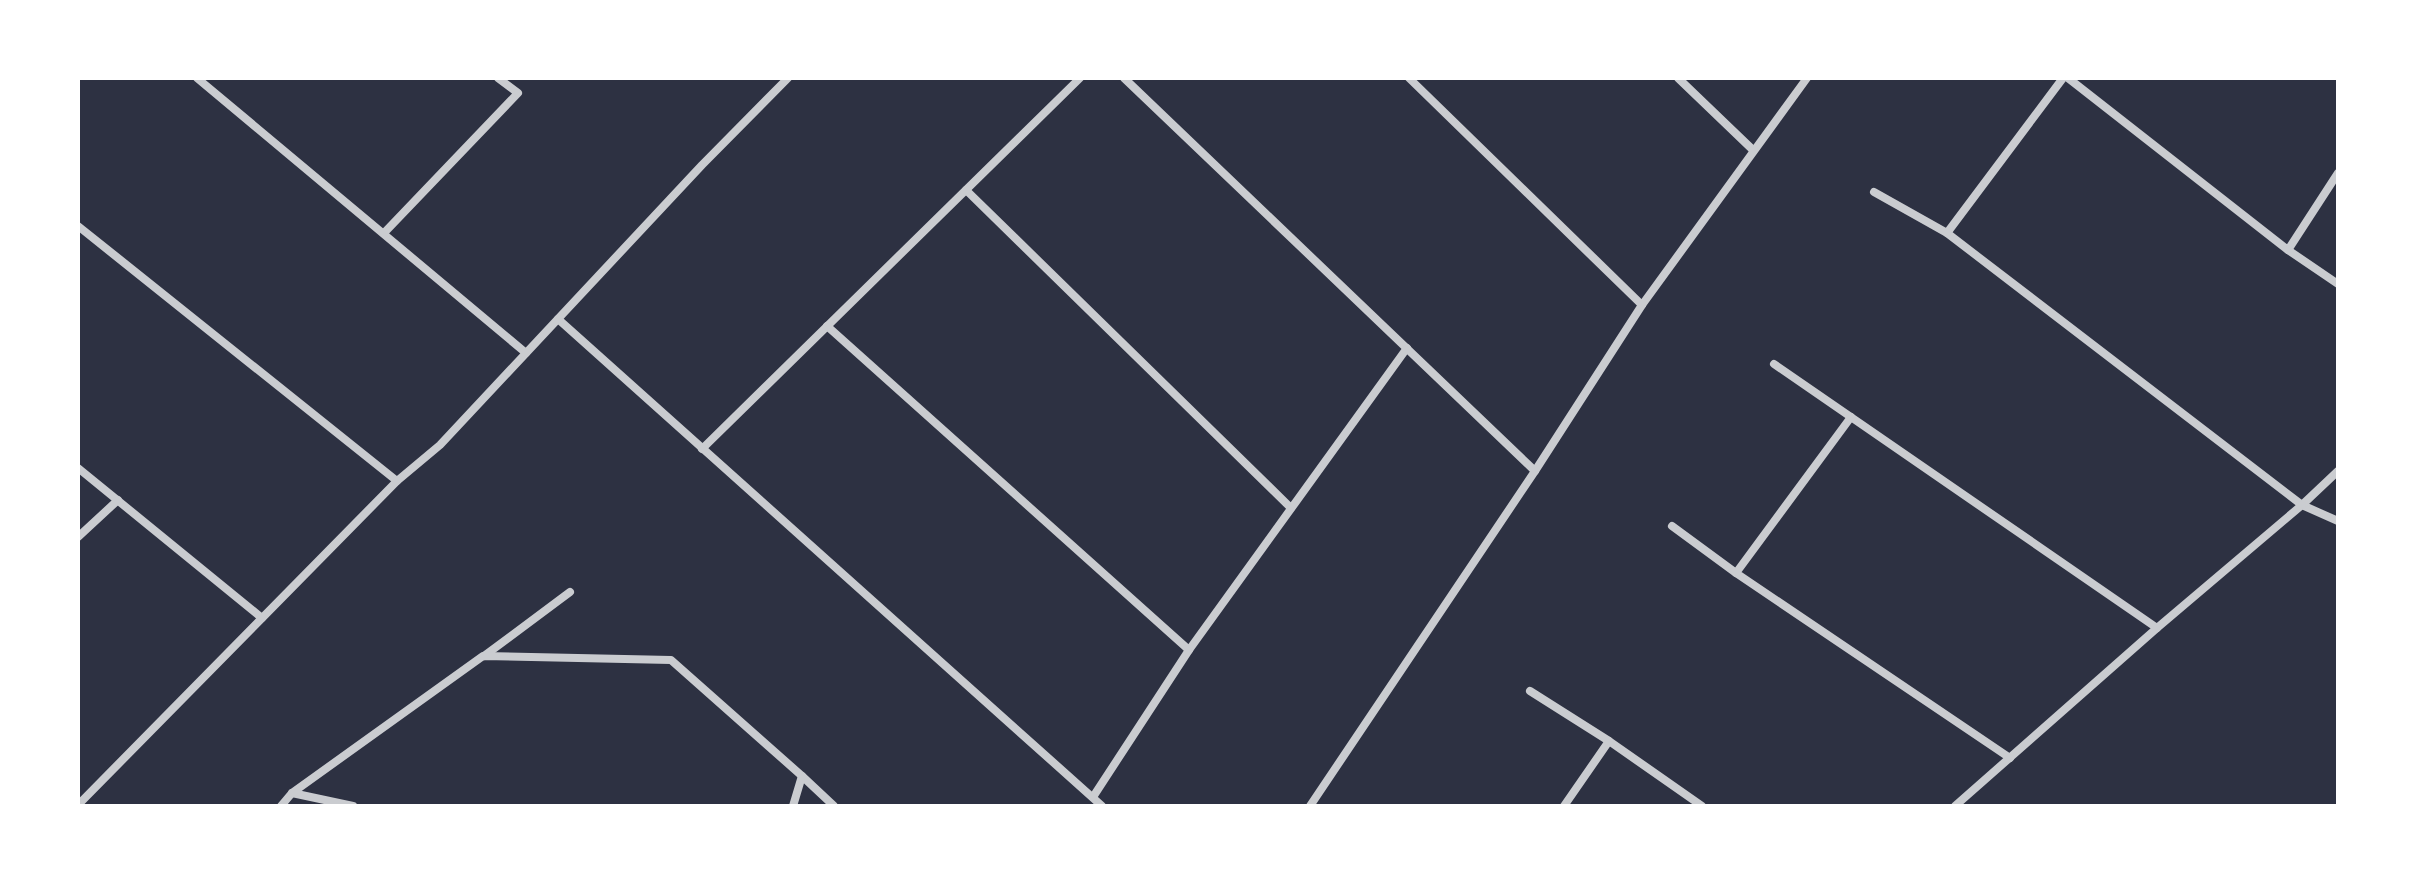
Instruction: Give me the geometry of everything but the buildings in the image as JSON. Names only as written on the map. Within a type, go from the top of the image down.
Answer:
[{"type":"street","points":[[197,78],[526,353]]},
{"type":"street","points":[[384,233],[518,93],[498,78]]},
{"type":"street","points":[[78,805],[397,481],[440,445],[788,78]]},
{"type":"street","points":[[702,449],[1080,78]]},
{"type":"street","points":[[1124,78],[1535,471]]},
{"type":"street","points":[[1409,78],[1642,305]]},
{"type":"street","points":[[1678,78],[1753,150]]},
{"type":"street","points":[[1310,806],[1535,471],[1642,305],[1807,78]]},
{"type":"street","points":[[1947,233],[2065,78],[2288,250],[2338,284]]},
{"type":"street","points":[[2288,250],[2338,173]]},
{"type":"street","points":[[966,190],[1291,508]]},
{"type":"street","points":[[1874,192],[1947,233],[2302,505],[2338,521]]},
{"type":"street","points":[[78,226],[397,481]]},
{"type":"street","points":[[558,319],[1102,806]]},
{"type":"street","points":[[827,326],[1189,650]]},
{"type":"street","points":[[1093,797],[1189,650],[1407,348]]},
{"type":"street","points":[[1774,364],[2157,628]]},
{"type":"street","points":[[1736,573],[1851,417]]},
{"type":"street","points":[[78,468],[262,618]]},
{"type":"street","points":[[1955,806],[2338,471]]},
{"type":"street","points":[[78,537],[118,500]]},
{"type":"street","points":[[1672,526],[1736,573],[2010,758]]},
{"type":"street","points":[[281,806],[292,793],[570,592]]},
{"type":"street","points":[[483,656],[671,660],[834,806]]},
{"type":"street","points":[[1530,691],[1702,806]]},
{"type":"street","points":[[1564,806],[1609,741]]},
{"type":"street","points":[[793,806],[802,776]]},
{"type":"street","points":[[292,793],[353,806]]}]
